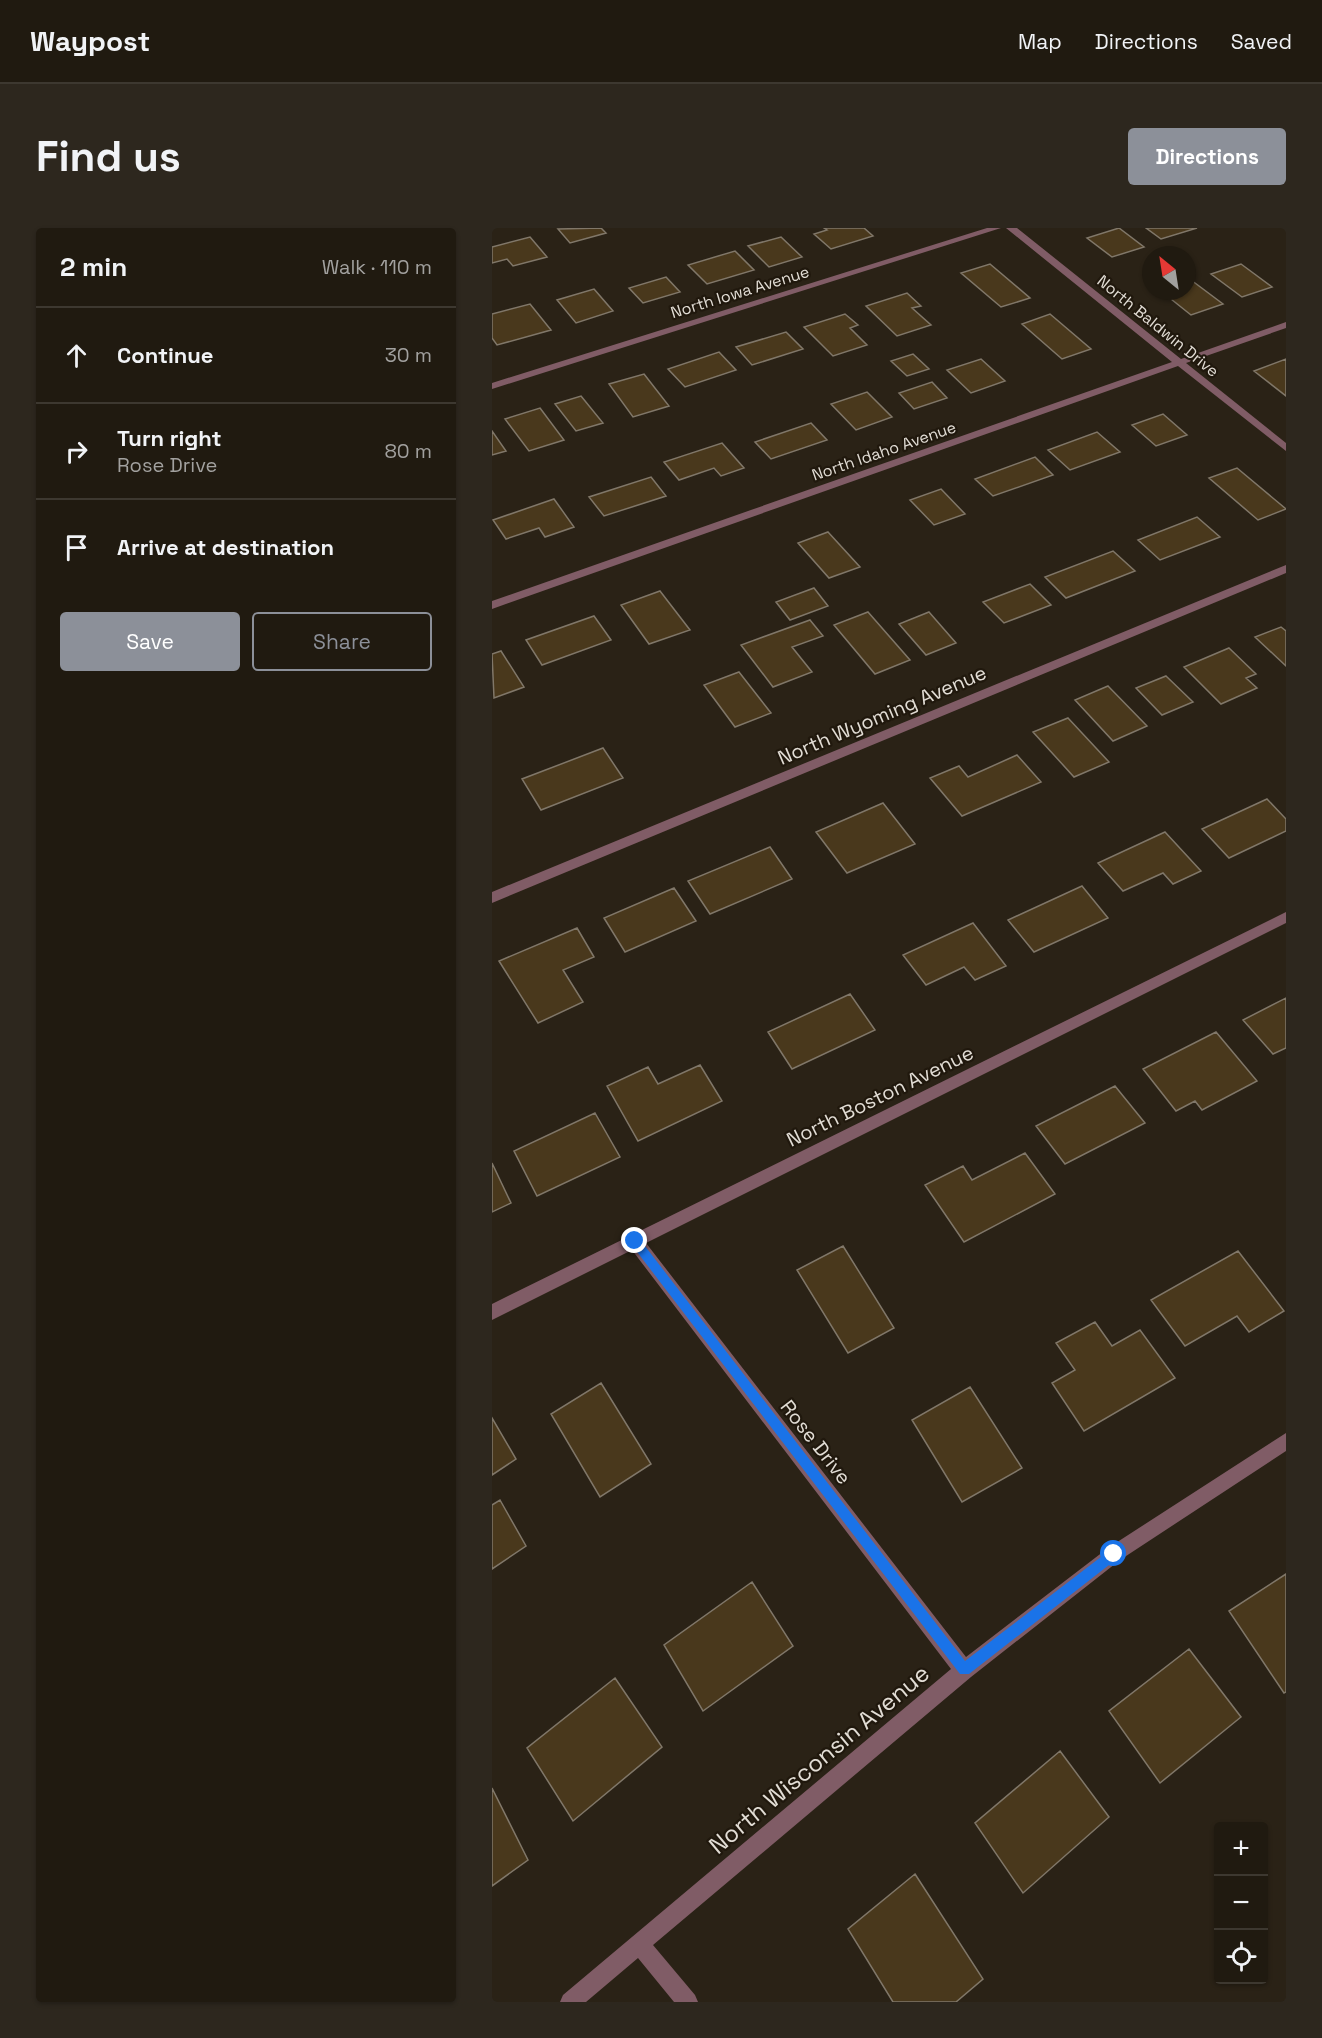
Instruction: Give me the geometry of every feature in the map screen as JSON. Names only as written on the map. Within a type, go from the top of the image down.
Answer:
[{"type":"street","name":"North Iowa Avenue","points":[[492,386],[996,228]]},
{"type":"street","name":"North Baldwin Drive","points":[[1011,228],[1286,448]]},
{"type":"street","name":"North Idaho Avenue","points":[[492,605],[1286,325]]},
{"type":"street","name":"North Wyoming Avenue","points":[[492,898],[1286,569]]},
{"type":"street","name":"North Boston Avenue","points":[[492,1312],[1286,917]]},
{"type":"street","name":"Rose Drive","points":[[635,1241],[964,1670]]},
{"type":"street","name":"North Wisconsin Avenue","points":[[570,2002],[964,1670],[1114,1554],[1286,1441]]},
{"type":"street","points":[[639,1944],[688,2002]]},
{"type":"building","points":[[601,228],[606,233],[570,243],[558,229]]},
{"type":"building","points":[[824,228],[864,228],[873,236],[831,249],[814,234],[827,230]]},
{"type":"building","points":[[1119,228],[1143,246],[1112,257],[1087,238]]},
{"type":"building","points":[[1146,228],[1197,228],[1161,239]]},
{"type":"building","points":[[530,237],[547,257],[513,266],[507,259],[492,263],[492,247]]},
{"type":"building","points":[[781,237],[802,257],[769,267],[748,246]]},
{"type":"building","points":[[735,251],[754,270],[707,284],[688,265]]},
{"type":"building","points":[[990,264],[1030,298],[1001,307],[961,273]]},
{"type":"building","points":[[1241,264],[1272,287],[1242,297],[1211,274]]},
{"type":"building","points":[[666,277],[680,292],[643,303],[629,288]]},
{"type":"building","points":[[1196,284],[1223,304],[1191,315],[1172,300],[1196,300]]},
{"type":"building","points":[[594,289],[613,311],[576,323],[557,300]]},
{"type":"building","points":[[907,293],[921,306],[912,308],[931,325],[897,336],[866,306]]},
{"type":"building","points":[[530,304],[551,330],[497,345],[492,338],[492,314]]},
{"type":"building","points":[[845,314],[858,325],[850,328],[867,345],[833,356],[804,327]]},
{"type":"building","points":[[1050,314],[1091,349],[1062,359],[1022,324]]},
{"type":"building","points":[[786,332],[803,349],[752,365],[736,347]]},
{"type":"building","points":[[719,352],[736,370],[685,387],[668,369]]},
{"type":"building","points":[[913,354],[929,369],[907,376],[891,361]]},
{"type":"building","points":[[981,359],[1005,381],[971,393],[947,370]]},
{"type":"building","points":[[1286,359],[1286,396],[1254,371]]},
{"type":"building","points":[[644,374],[669,406],[633,417],[609,384]]},
{"type":"building","points":[[932,382],[947,398],[914,409],[899,393]]},
{"type":"building","points":[[867,392],[892,417],[856,430],[831,404]]},
{"type":"building","points":[[581,396],[603,423],[576,431],[555,404]]},
{"type":"building","points":[[540,408],[564,440],[529,451],[505,419]]},
{"type":"building","points":[[1163,414],[1187,435],[1156,446],[1132,425]]},
{"type":"building","points":[[811,423],[827,440],[771,459],[755,442]]},
{"type":"building","points":[[492,431],[506,451],[492,455]]},
{"type":"building","points":[[1097,432],[1120,452],[1070,470],[1048,450]]},
{"type":"building","points":[[722,443],[744,468],[721,476],[714,468],[679,480],[664,462]]},
{"type":"building","points":[[1035,457],[1053,475],[993,496],[975,479]]},
{"type":"building","points":[[1237,468],[1286,509],[1258,520],[1209,478]]},
{"type":"building","points":[[651,477],[666,496],[604,516],[589,497]]},
{"type":"building","points":[[941,489],[965,514],[934,525],[910,500]]},
{"type":"building","points":[[554,499],[574,527],[545,537],[539,528],[506,539],[493,520]]},
{"type":"building","points":[[1197,517],[1220,537],[1160,560],[1138,540]]},
{"type":"building","points":[[828,532],[860,567],[829,578],[798,543]]},
{"type":"building","points":[[1113,551],[1135,571],[1066,598],[1045,577]]},
{"type":"building","points":[[1030,584],[1051,605],[1004,623],[983,602]]},
{"type":"building","points":[[814,588],[828,606],[790,620],[776,602]]},
{"type":"building","points":[[660,591],[690,630],[649,644],[621,605]]},
{"type":"building","points":[[868,612],[910,660],[875,674],[834,625]]},
{"type":"building","points":[[929,612],[956,643],[926,655],[899,624]]},
{"type":"building","points":[[594,616],[611,640],[542,665],[526,640]]},
{"type":"building","points":[[810,620],[823,636],[792,647],[812,672],[773,687],[741,645]]},
{"type":"building","points":[[1281,627],[1286,631],[1286,666],[1255,637]]},
{"type":"building","points":[[1229,648],[1256,674],[1246,678],[1257,688],[1221,704],[1184,667]]},
{"type":"building","points":[[501,651],[524,687],[494,698],[492,654]]},
{"type":"building","points":[[739,672],[771,713],[735,727],[704,685]]},
{"type":"building","points":[[1166,676],[1193,702],[1162,715],[1136,688]]},
{"type":"building","points":[[1108,686],[1147,726],[1113,741],[1075,700]]},
{"type":"building","points":[[1068,718],[1109,762],[1074,777],[1033,732]]},
{"type":"building","points":[[603,748],[623,778],[541,810],[522,779]]},
{"type":"building","points":[[1017,755],[1041,782],[962,816],[930,778],[959,766],[968,777]]},
{"type":"building","points":[[1267,799],[1286,819],[1286,831],[1229,858],[1202,829]]},
{"type":"building","points":[[883,803],[915,844],[847,873],[816,832]]},
{"type":"building","points":[[1165,832],[1201,871],[1173,884],[1163,873],[1123,891],[1098,863]]},
{"type":"building","points":[[770,847],[792,879],[710,914],[688,881]]},
{"type":"building","points":[[1082,886],[1108,918],[1034,952],[1008,920]]},
{"type":"building","points":[[674,888],[696,921],[625,952],[604,918]]},
{"type":"building","points":[[973,923],[1006,966],[975,980],[964,967],[926,985],[903,955]]},
{"type":"building","points":[[577,928],[594,957],[563,970],[583,1002],[538,1023],[499,961]]},
{"type":"building","points":[[850,994],[875,1030],[792,1069],[768,1032]]},
{"type":"building","points":[[1286,998],[1286,1048],[1273,1054],[1243,1020]]},
{"type":"building","points":[[1216,1032],[1257,1081],[1202,1110],[1195,1101],[1176,1111],[1143,1069]]},
{"type":"building","points":[[700,1065],[722,1101],[638,1141],[607,1086],[648,1067],[658,1084]]},
{"type":"building","points":[[1115,1086],[1145,1123],[1065,1164],[1036,1126]]},
{"type":"building","points":[[595,1113],[620,1157],[537,1196],[514,1151]]},
{"type":"building","points":[[1025,1153],[1055,1194],[964,1242],[925,1185],[963,1166],[972,1180]]},
{"type":"building","points":[[492,1163],[511,1203],[492,1212]]},
{"type":"building","points":[[843,1246],[894,1328],[848,1353],[797,1270]]},
{"type":"building","points":[[1238,1251],[1284,1311],[1249,1332],[1237,1316],[1185,1346],[1151,1300]]},
{"type":"building","points":[[1095,1322],[1112,1346],[1140,1330],[1175,1378],[1084,1431],[1052,1383],[1075,1370],[1056,1343]]},
{"type":"building","points":[[601,1383],[651,1464],[600,1497],[551,1414]]},
{"type":"building","points":[[970,1387],[1022,1468],[962,1502],[912,1420]]},
{"type":"building","points":[[492,1418],[516,1459],[492,1475]]},
{"type":"building","points":[[500,1500],[526,1546],[492,1569],[492,1505]]},
{"type":"building","points":[[1286,1574],[1286,1692],[1284,1693],[1229,1611]]},
{"type":"building","points":[[752,1582],[793,1646],[703,1711],[664,1645]]},
{"type":"building","points":[[1189,1649],[1241,1717],[1160,1783],[1109,1711]]},
{"type":"building","points":[[615,1678],[662,1747],[573,1821],[527,1748]]},
{"type":"building","points":[[1060,1751],[1109,1817],[1023,1893],[975,1823]]},
{"type":"building","points":[[492,1788],[528,1860],[492,1886]]},
{"type":"building","points":[[915,1874],[983,1979],[956,2002],[893,2002],[848,1929]]},
{"type":"route","points":[[635,1241],[964,1670],[1114,1554]]}]
